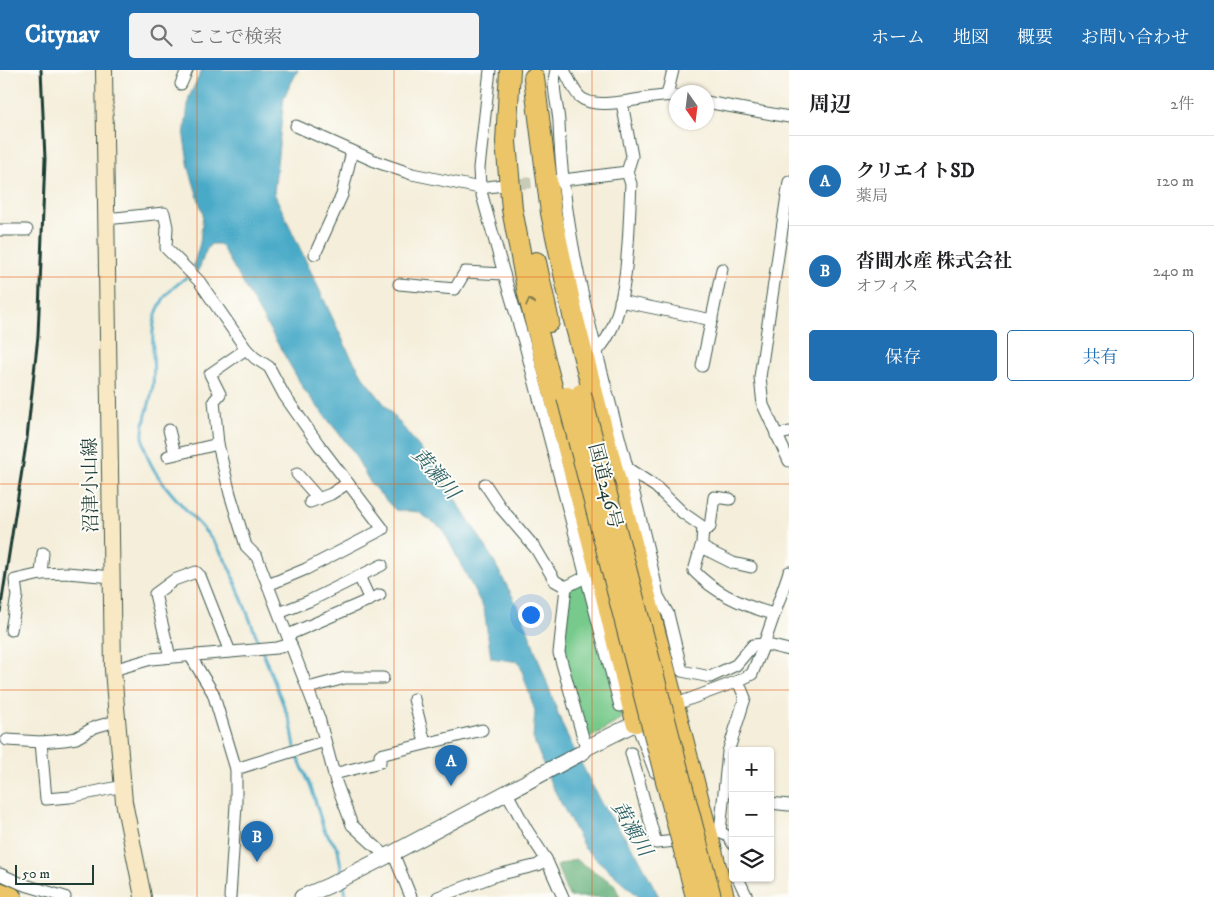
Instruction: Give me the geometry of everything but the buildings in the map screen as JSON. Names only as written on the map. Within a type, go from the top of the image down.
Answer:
[{"type":"highway","points":[[510,70],[506,142],[512,209],[526,285],[593,573],[636,722]]},
{"type":"highway","points":[[529,73],[551,213],[574,320],[674,705],[714,834],[724,897]]},
{"type":"highway","name":"国道246号","points":[[529,73],[519,136],[527,217],[541,289],[574,395],[711,897]]},
{"type":"highway","name":"国道246号","points":[[574,395],[696,897]]},
{"type":"main road","name":"沼津小山線","points":[[104,70],[113,670],[124,802],[143,897]]},
{"type":"main road","points":[[0,892],[12,897]]},
{"type":"street","points":[[181,84],[187,70]]},
{"type":"street","points":[[490,70],[479,168],[480,188],[593,573],[620,706]]},
{"type":"street","points":[[556,70],[554,78],[559,117],[559,180],[581,285],[596,352],[658,596],[668,614],[682,671],[710,677],[736,665],[753,645],[764,644],[789,650]]},
{"type":"street","points":[[564,70],[580,98],[594,102],[622,103],[669,95]]},
{"type":"street","points":[[672,70],[672,85]]},
{"type":"street","points":[[596,352],[605,343],[615,322],[626,275],[631,184],[627,172],[632,156],[622,103]]},
{"type":"street","points":[[714,103],[789,117]]},
{"type":"street","points":[[296,126],[377,162],[412,174],[480,188],[503,186]]},
{"type":"street","points":[[315,254],[342,195],[352,151]]},
{"type":"street","points":[[559,180],[627,172]]},
{"type":"street","points":[[789,182],[784,240],[760,377],[763,405],[789,461]]},
{"type":"street","points":[[106,219],[164,213],[167,227],[166,248],[199,281],[246,349],[255,358],[270,367],[284,395],[383,529],[306,569],[268,585]]},
{"type":"street","points":[[0,230],[27,230]]},
{"type":"street","points":[[702,366],[722,269]]},
{"type":"street","points":[[399,284],[455,289],[465,272],[504,274]]},
{"type":"street","points":[[620,301],[712,320]]},
{"type":"street","points":[[246,349],[210,374],[220,394],[214,401],[218,444],[230,494],[246,546],[257,557],[320,718],[334,774],[352,825],[390,854],[411,897]]},
{"type":"street","points":[[168,430],[172,455],[218,444]]},
{"type":"street","points":[[776,435],[789,432]]},
{"type":"street","points":[[627,468],[656,487],[683,513],[703,527],[701,547],[694,571],[705,582],[735,601],[774,614]]},
{"type":"street","points":[[297,474],[314,500],[331,494],[348,482]]},
{"type":"street","points":[[485,484],[501,508],[536,549],[555,581],[566,587]]},
{"type":"street","points":[[703,531],[710,527],[714,497],[730,499]]},
{"type":"street","points":[[701,547],[733,563],[751,567]]},
{"type":"street","points":[[42,574],[43,553]]},
{"type":"street","points":[[279,612],[309,601],[382,564]]},
{"type":"street","points":[[170,657],[156,594],[174,580],[196,572],[200,576],[230,652]]},
{"type":"street","points":[[302,897],[390,854],[636,722],[752,674],[789,572]]},
{"type":"street","points":[[11,630],[17,596],[15,580],[42,574],[67,573],[112,577]]},
{"type":"street","points":[[566,587],[593,573]]},
{"type":"street","points":[[113,670],[151,659],[277,648],[289,639],[375,597],[359,576]]},
{"type":"street","points":[[566,587],[559,654],[585,750]]},
{"type":"street","points":[[191,657],[213,693],[236,770],[236,805],[230,897]]},
{"type":"street","points":[[308,688],[345,678],[383,678]]},
{"type":"street","points":[[714,834],[728,797],[728,752],[745,698],[738,681]]},
{"type":"street","points":[[414,700],[426,743]]},
{"type":"street","points":[[7,740],[41,742],[76,738],[95,727],[116,721]]},
{"type":"street","points":[[636,722],[680,840],[696,897]]},
{"type":"street","points":[[334,774],[380,762],[380,755],[482,730]]},
{"type":"street","points":[[236,770],[325,741]]},
{"type":"street","points":[[41,742],[46,799],[70,797],[122,786]]},
{"type":"street","points":[[630,753],[656,843],[714,834],[729,837]]},
{"type":"street","points":[[509,791],[527,830],[546,859],[563,897]]},
{"type":"street","points":[[774,803],[789,805]]},
{"type":"street","points":[[438,897],[497,875],[538,865],[546,859]]},
{"type":"street","points":[[0,874],[22,884],[65,897]]},
{"type":"street","points":[[740,882],[747,897]]},
{"type":"green space","points":[[590,579],[624,711],[620,720],[590,738],[583,732],[562,660],[565,589]]},
{"type":"green space","points":[[575,859],[614,884],[620,897],[570,897],[557,866]]},
{"type":"water","name":"黄瀬川","points":[[202,70],[298,70],[284,97],[274,193],[349,353],[365,380],[432,463],[486,547],[522,614],[563,727],[601,803],[638,856],[659,897],[639,897],[585,849],[551,784],[533,738],[535,711],[519,662],[491,658],[484,609],[442,528],[418,512],[395,510],[371,484],[352,450],[305,391],[222,247],[219,244],[211,244],[206,250],[197,272],[193,267],[200,243],[203,214],[189,168],[184,137],[189,97]]},
{"type":"waterway","points":[[189,275],[166,296],[156,314],[153,333],[154,374],[144,426],[144,446],[159,478],[204,529],[228,564],[291,724],[295,747]]},
{"type":"waterway","points":[[296,753],[312,790],[324,830],[338,849],[342,874]]},
{"type":"waterway","points":[[344,883],[346,897]]},
{"type":"tunnel","points":[[504,185],[551,181]]},
{"type":"railway","points":[[0,612],[27,438],[38,336],[45,159],[41,70]]},
{"type":"place","name":"クリエイトSD","points":[[451,786]]},
{"type":"place","name":"沓間水産 株式会社","points":[[257,862]]}]
